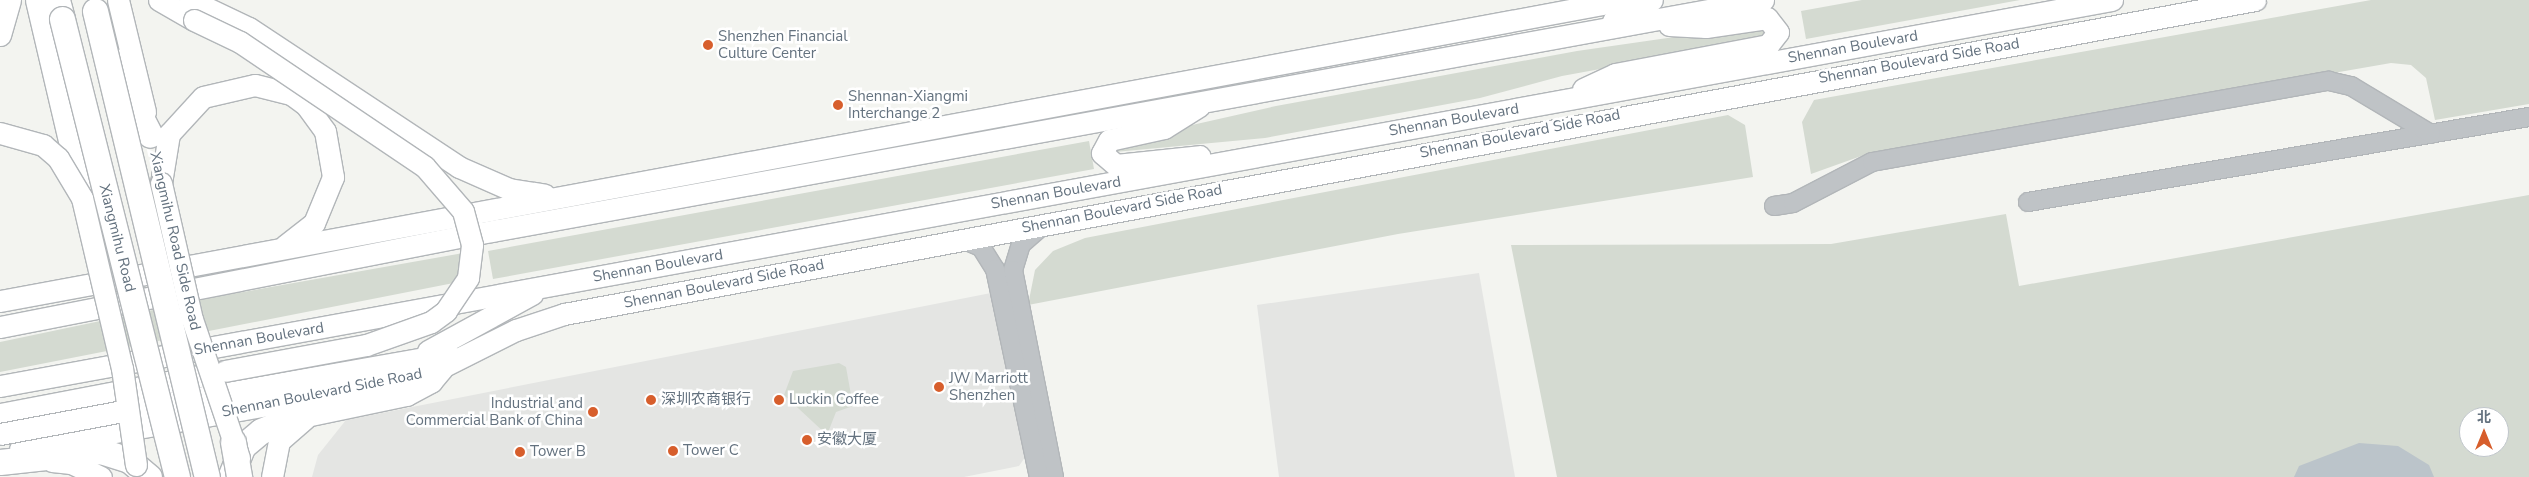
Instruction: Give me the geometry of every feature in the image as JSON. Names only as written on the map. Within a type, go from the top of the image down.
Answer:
[{"type":"highway","name":"Xiangmihu Road","points":[[93,6],[207,477]]},
{"type":"highway","name":"Xiangmihu Road","points":[[54,14],[177,477]]},
{"type":"highway","points":[[102,42],[150,135]]},
{"type":"highway","points":[[230,477],[244,446],[261,431],[314,412],[406,394],[430,380],[440,368]]},
{"type":"highway","points":[[233,442],[239,477]]},
{"type":"highway","points":[[6,459],[101,451],[129,460],[141,474]]},
{"type":"main road","points":[[0,9],[4,0]]},
{"type":"main road","points":[[0,35],[10,0]]},
{"type":"main road","points":[[36,0],[54,14],[82,198],[119,353],[141,474]]},
{"type":"main road","points":[[159,0],[195,8],[249,28],[459,167],[509,189],[532,195],[587,193]]},
{"type":"main road","points":[[3,299],[271,252],[1624,0]]},
{"type":"main road","points":[[1592,31],[1652,0]]},
{"type":"main road","points":[[0,327],[481,233],[1763,0]]},
{"type":"main road","name":"Shennan Boulevard","points":[[0,386],[2112,0]]},
{"type":"main road","name":"Shennan Boulevard Side Road","points":[[6,459],[390,383],[440,368],[488,344],[564,314],[1680,104],[2255,0]]},
{"type":"main road","name":"Xiangmihu Road Side Road","points":[[119,3],[192,319],[246,477]]},
{"type":"main road","points":[[0,414],[366,345],[431,322],[450,306],[468,278],[472,245],[464,212],[426,167],[240,42],[195,8]]},
{"type":"main road","points":[[1565,100],[1615,74],[1768,44],[1778,32],[1774,22],[1764,18],[1706,27],[1630,24]]},
{"type":"main road","points":[[1826,77],[1894,40]]},
{"type":"main road","points":[[161,182],[169,134],[189,108],[203,97],[235,86],[275,88],[306,105],[318,118],[330,145],[329,193],[314,224],[302,236],[271,252]]},
{"type":"main road","points":[[1213,100],[1164,128],[1109,140],[1103,157],[1116,165],[1182,155],[1243,158]]},
{"type":"main road","points":[[1565,100],[1680,104]]},
{"type":"main road","points":[[901,135],[1050,130]]},
{"type":"main road","points":[[0,133],[43,145],[58,158],[82,198]]},
{"type":"main road","points":[[1203,194],[1305,147]]},
{"type":"main road","points":[[384,364],[450,342],[528,296],[569,282]]},
{"type":"main road","points":[[0,434],[488,344]]},
{"type":"main road","points":[[272,477],[279,441],[287,430],[314,412]]},
{"type":"main road","points":[[6,459],[71,463],[101,477]]},
{"type":"street","points":[[1774,206],[1793,203],[1872,162],[2329,81],[2351,86],[2431,134]]},
{"type":"street","points":[[2028,202],[2529,117]]},
{"type":"street","points":[[1044,476],[1013,270],[1021,244],[1048,223]]},
{"type":"street","points":[[962,239],[981,247],[995,268],[1044,476]]},
{"type":"shaded area","points":[[1862,0],[2020,0],[1806,39],[1801,11]]},
{"type":"shaded area","points":[[2371,0],[2529,0],[2529,104],[2435,120],[2426,78],[2411,65],[2391,63],[1864,155],[1811,174],[1802,122],[1814,100]]},
{"type":"shaded area","points":[[1758,25],[1765,32],[1759,40],[1562,76],[1480,98],[1265,138],[1115,152],[1121,141],[1276,106],[1577,51]]},
{"type":"shaded area","points":[[1728,115],[1745,125],[1753,177],[1398,234],[1028,305],[1035,270],[1053,251],[1085,238]]},
{"type":"shaded area","points":[[1089,141],[1094,169],[493,279],[488,251]]},
{"type":"shaded area","points":[[2529,195],[2529,477],[1557,477],[1511,245],[1831,244],[2006,214],[2019,286]]},
{"type":"shaded area","points":[[469,252],[474,279],[0,372],[0,342],[220,296]]},
{"type":"shaded area","points":[[1479,273],[1515,477],[1279,477],[1257,305]]},
{"type":"shaded area","points":[[996,292],[1028,453],[1019,466],[964,477],[312,477],[318,455],[346,420]]},
{"type":"shaded area","points":[[839,363],[846,367],[853,406],[836,412],[827,435],[784,395],[793,371]]},
{"type":"shaded area","points":[[2359,443],[2398,446],[2429,465],[2434,477],[2294,477],[2299,466]]},
{"type":"place","name":"Shenzhen Financial Culture Center","points":[[708,45]]},
{"type":"place","name":"Shennan-Xiangmi Interchange 2","points":[[838,105]]},
{"type":"place","name":"JW Marriott Shenzhen","points":[[939,387]]},
{"type":"place","name":"深圳农商银行","points":[[651,400]]},
{"type":"place","name":"Luckin Coffee","points":[[779,400]]},
{"type":"place","name":"Industrial and Commercial Bank of China","points":[[593,412]]},
{"type":"place","name":"安徽大厦","points":[[807,440]]},
{"type":"place","name":"Tower C","points":[[673,451]]},
{"type":"place","name":"Tower B","points":[[520,452]]}]
